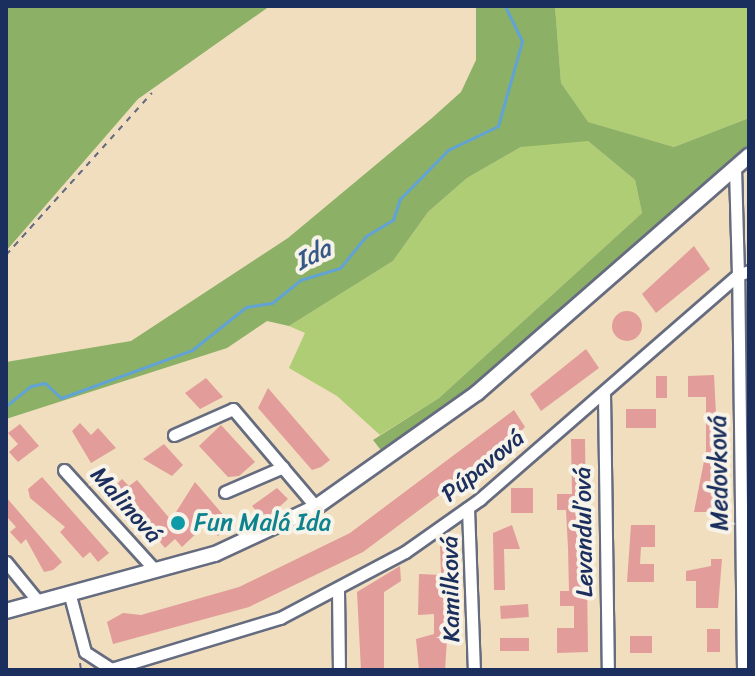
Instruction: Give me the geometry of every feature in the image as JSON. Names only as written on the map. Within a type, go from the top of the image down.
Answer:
[{"type":"street","points":[[6,611],[32,601],[155,570],[252,541],[316,507],[486,386],[749,156]]},
{"type":"street","points":[[735,167],[744,273]]},
{"type":"street","name":"Púpavová","points":[[85,652],[99,665],[118,668],[226,638],[338,590],[468,508],[744,273]]},
{"type":"street","name":"Medovková","points":[[743,670],[744,273]]},
{"type":"street","name":"Levanduľová","points":[[604,393],[608,670]]},
{"type":"street","points":[[174,435],[233,409],[316,507]]},
{"type":"street","points":[[225,492],[283,467]]},
{"type":"street","name":"Malinová","points":[[64,470],[155,570]]},
{"type":"street","name":"Kamilková","points":[[468,508],[474,670]]},
{"type":"street","points":[[6,562],[32,601]]},
{"type":"street","points":[[338,590],[339,670]]},
{"type":"street","points":[[69,592],[89,670]]},
{"type":"path","points":[[6,255],[152,93]]},
{"type":"green space","points":[[6,6],[270,6],[138,99],[6,251]]},
{"type":"green space","points":[[476,6],[555,6],[561,83],[588,122],[674,147],[749,118],[749,146],[482,380],[384,454],[373,440],[439,398],[642,213],[635,180],[588,141],[521,147],[467,178],[428,212],[393,261],[289,326],[267,321],[227,348],[6,419],[6,362],[131,341],[288,238],[432,118],[461,92],[476,60]]},
{"type":"green space","points":[[555,6],[749,6],[749,118],[674,147],[587,122],[561,83]]},
{"type":"green space","points":[[559,140],[588,141],[635,180],[642,213],[439,398],[380,435],[337,396],[289,368],[305,333],[289,326],[393,261],[428,212],[467,178],[521,147]]},
{"type":"building","points":[[694,246],[710,269],[656,313],[642,294]]},
{"type":"building","points":[[627,311],[638,315],[642,326],[638,337],[627,341],[616,337],[612,326],[616,315]]},
{"type":"building","points":[[586,349],[599,368],[541,411],[530,394]]},
{"type":"building","points":[[714,375],[721,512],[694,512],[706,451],[706,397],[688,397],[688,376]]},
{"type":"building","points":[[656,376],[667,376],[667,398],[656,398]]},
{"type":"building","points":[[206,378],[223,397],[200,409],[185,393]]},
{"type":"building","points":[[268,388],[330,460],[321,467],[312,470],[258,408]]},
{"type":"building","points":[[626,409],[656,409],[656,428],[626,428]]},
{"type":"building","points":[[514,410],[525,427],[509,443],[363,552],[249,607],[113,644],[107,622],[123,613],[141,615],[239,587],[350,533]]},
{"type":"building","points":[[80,423],[91,435],[98,428],[116,448],[91,463],[72,431]]},
{"type":"building","points":[[20,424],[39,446],[18,462],[9,452],[18,444],[8,433]]},
{"type":"building","points":[[221,425],[255,462],[239,476],[228,477],[199,446]]},
{"type":"building","points":[[571,439],[585,439],[588,652],[557,653],[557,628],[574,628],[574,606],[560,606],[560,591],[569,591],[568,548],[566,510],[557,510],[557,494],[572,494]]},
{"type":"building","points":[[164,444],[183,465],[172,476],[143,459]]},
{"type":"building","points":[[42,477],[109,553],[98,562],[90,552],[83,558],[60,532],[65,527],[30,498],[28,489]]},
{"type":"building","points":[[122,479],[129,486],[137,480],[171,520],[195,482],[231,524],[218,536],[204,526],[182,547],[175,539],[165,548],[114,487]]},
{"type":"building","points":[[277,488],[288,499],[265,520],[252,506]]},
{"type":"building","points":[[511,488],[533,488],[533,513],[511,513]]},
{"type":"building","points":[[6,497],[62,562],[53,570],[44,572],[26,539],[21,544],[10,532],[16,527],[6,516]]},
{"type":"building","points":[[512,525],[520,549],[504,549],[505,590],[494,590],[493,533]]},
{"type":"building","points":[[631,525],[655,525],[655,547],[641,547],[640,564],[654,564],[654,582],[627,582]]},
{"type":"building","points":[[440,545],[453,545],[445,670],[419,670],[416,639],[434,634],[434,614],[418,615],[419,574],[441,575]]},
{"type":"building","points":[[711,559],[722,559],[718,608],[696,608],[696,581],[686,581],[686,571],[711,566]]},
{"type":"building","points":[[400,566],[401,581],[384,592],[384,670],[361,670],[357,592]]},
{"type":"building","points":[[528,604],[529,617],[501,619],[500,606]]},
{"type":"building","points":[[707,629],[720,629],[720,652],[707,652]]},
{"type":"building","points":[[630,636],[652,636],[652,653],[630,653]]},
{"type":"building","points":[[500,638],[529,638],[529,651],[500,651]]},
{"type":"waterway","name":"Ida","points":[[6,406],[31,386],[45,383],[61,398],[192,350],[246,307],[272,303],[300,280],[340,268],[366,236],[393,220],[400,199],[448,150],[498,126],[522,41],[505,6]]},
{"type":"place","name":"Fun Malá Ida","points":[[178,523]]}]
